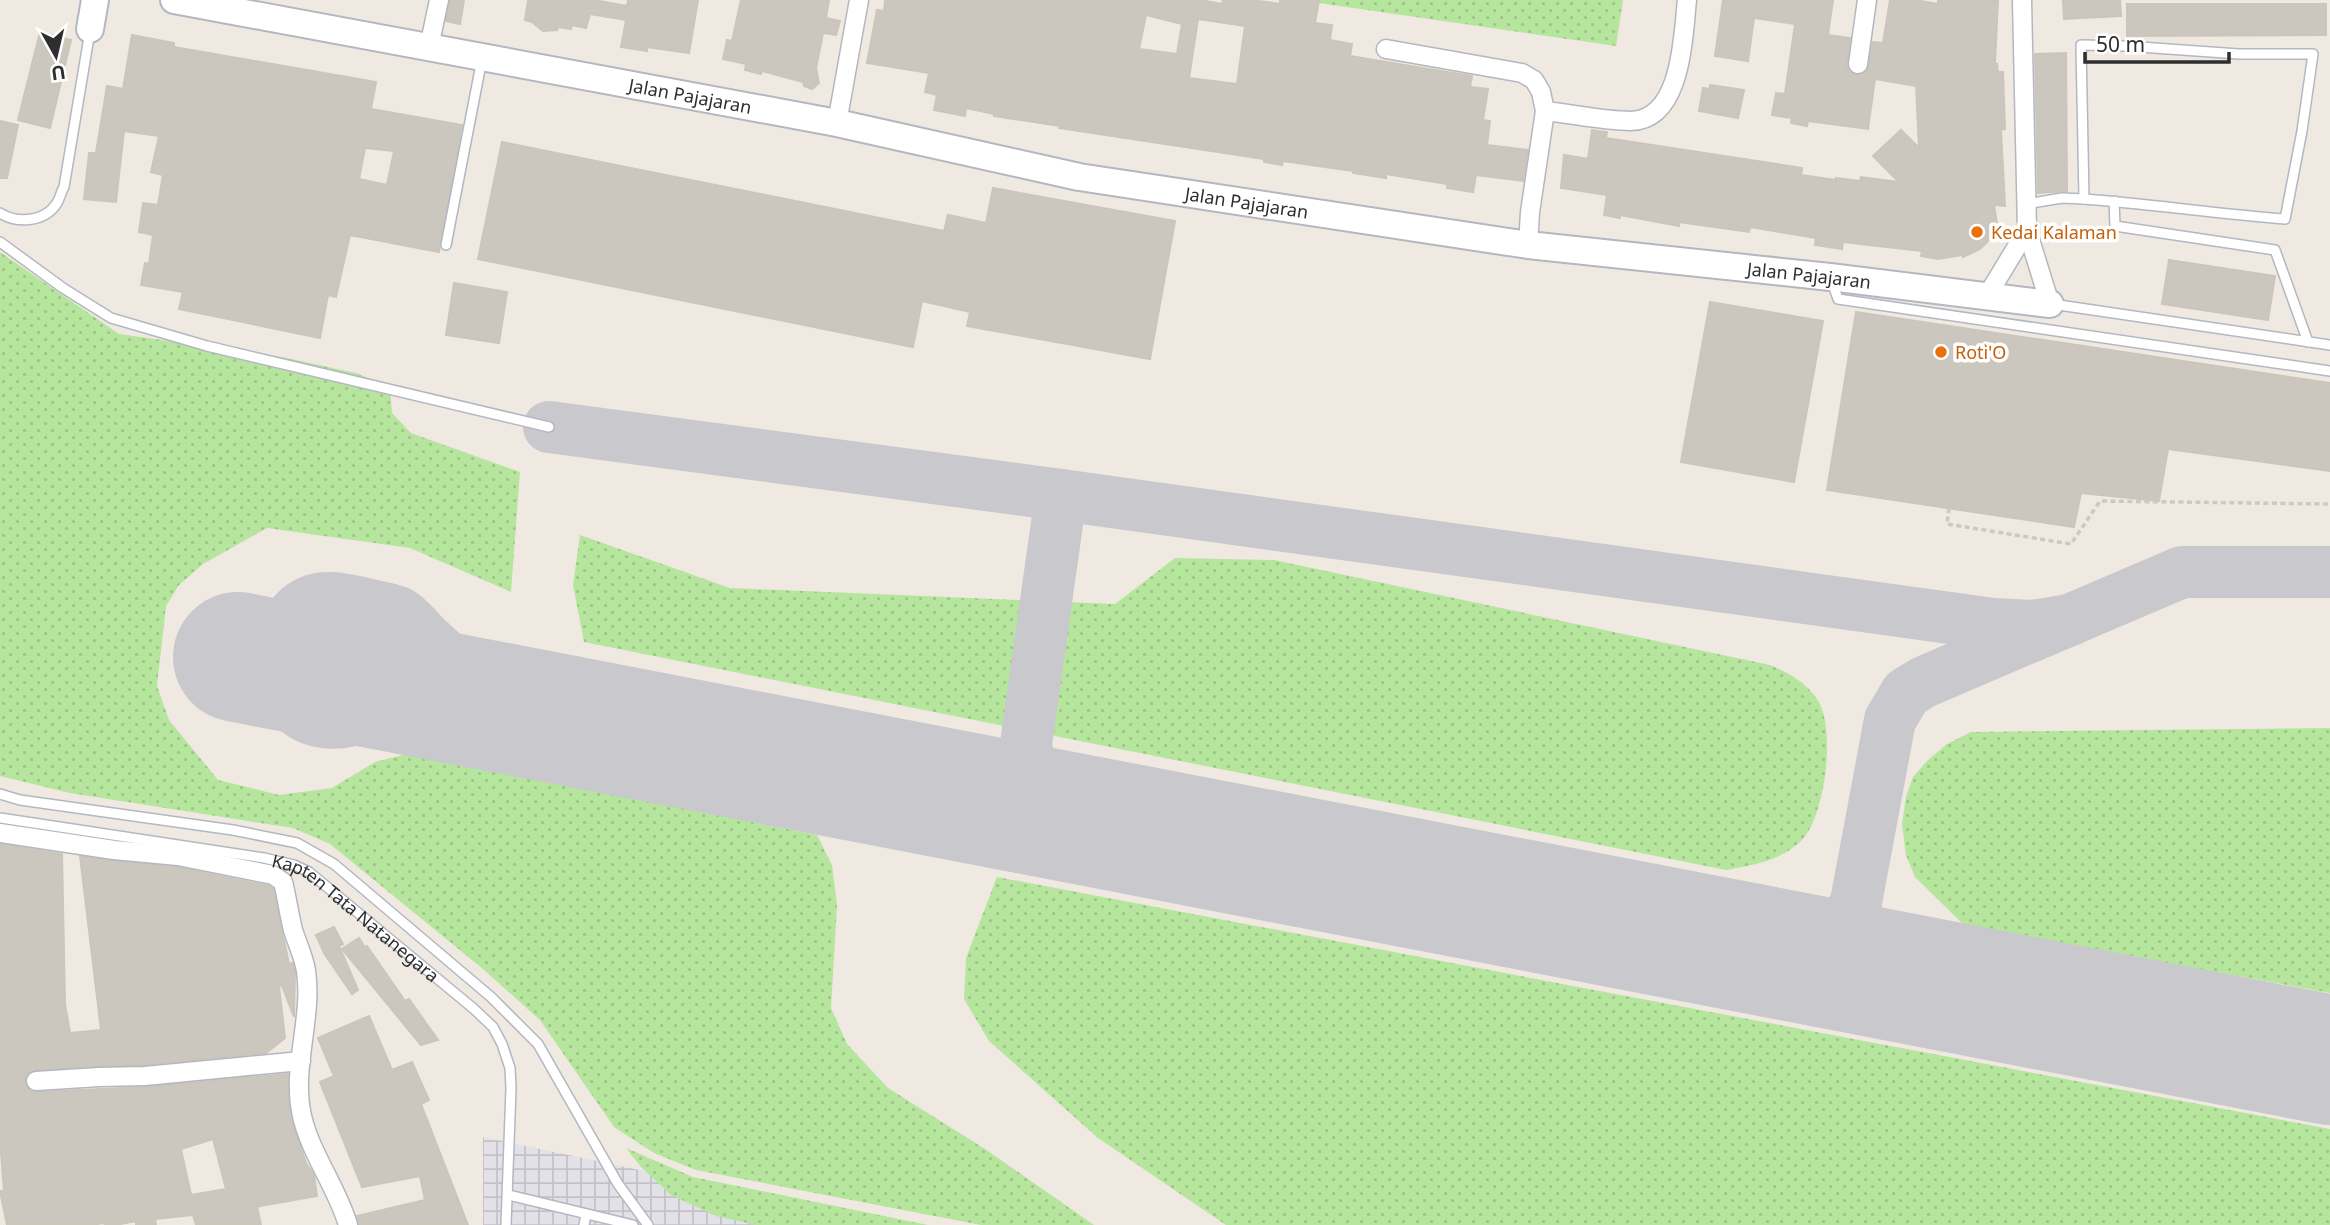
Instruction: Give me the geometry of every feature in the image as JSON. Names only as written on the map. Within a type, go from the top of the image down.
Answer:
[{"type":"main road","points":[[90,29],[95,0]]},
{"type":"main road","name":"Jalan Pajajaran","points":[[174,0],[837,123],[1079,177],[1528,246],[1830,277],[2050,304]]},
{"type":"street","points":[[429,47],[439,0]]},
{"type":"street","points":[[837,123],[859,0]]},
{"type":"street","points":[[1545,111],[1632,121],[1649,115],[1662,105],[1669,99],[1679,64],[1687,0]]},
{"type":"street","points":[[1858,64],[1867,0]]},
{"type":"street","points":[[2022,0],[2026,230],[2050,304]]},
{"type":"street","points":[[1386,49],[1522,73],[1534,80],[1541,92],[1545,111],[1530,212],[1528,246]]},
{"type":"street","points":[[1987,296],[2026,230]]},
{"type":"street","points":[[0,833],[114,850],[178,856],[272,875],[283,882],[306,971],[299,1086],[302,1116],[319,1165],[342,1204],[348,1225]]},
{"type":"street","points":[[36,1081],[145,1076],[301,1061]]},
{"type":"lane","points":[[0,213],[8,218],[32,219],[45,214],[56,205],[64,187],[90,29]]},
{"type":"lane","points":[[2025,204],[2062,198],[2084,199],[2186,208],[2222,215],[2284,219],[2302,131],[2313,54],[2239,54],[2081,45],[2084,199]]},
{"type":"lane","points":[[446,244],[482,57]]},
{"type":"lane","points":[[2115,201],[2115,226],[2275,250],[2308,342]]},
{"type":"lane","points":[[0,242],[63,288],[111,318],[207,346],[550,426]]},
{"type":"lane","points":[[1830,277],[1839,299],[2330,370]]},
{"type":"lane","name":"Jalan Pajajaran","points":[[2050,304],[2330,345]]},
{"type":"lane","points":[[0,794],[20,800],[233,830],[297,843],[334,864],[491,997],[538,1044],[618,1184],[648,1225]]},
{"type":"lane","name":"Kapten Tata Natanegara","points":[[0,818],[264,858],[294,865],[309,872],[493,1027],[510,1068],[509,1195],[506,1225]]},
{"type":"lane","points":[[509,1195],[633,1225]]},
{"type":"lane","points":[[584,1225],[586,1214]]},
{"type":"path","points":[[1949,508],[1947,524],[2071,544],[2100,501],[2330,504]]},
{"type":"shaded area","points":[[483,1137],[901,1225],[483,1225]]},
{"type":"green space","points":[[1312,0],[1623,0],[1616,46]]},
{"type":"green space","points":[[0,252],[119,334],[282,357],[356,373],[390,388],[392,413],[411,433],[520,472],[511,592],[410,548],[267,528],[203,564],[179,585],[166,606],[157,686],[169,720],[218,780],[279,795],[332,788],[375,762],[411,753],[817,835],[832,865],[837,905],[831,1008],[847,1044],[888,1088],[985,1149],[1094,1225],[981,1225],[696,1170],[654,1153],[614,1127],[540,1020],[483,969],[330,844],[293,828],[70,793],[0,776]]},
{"type":"green space","points":[[580,535],[730,588],[1115,604],[1175,558],[1274,560],[1770,665],[1802,683],[1817,699],[1823,712],[1827,751],[1822,794],[1809,831],[1800,842],[1783,854],[1765,861],[1726,870],[584,642],[573,585]]},
{"type":"green space","points":[[2330,728],[2330,993],[1965,926],[1915,877],[1906,855],[1902,824],[1906,797],[1913,777],[1947,744],[1971,732]]},
{"type":"green space","points":[[997,877],[2330,1129],[2330,1225],[1226,1225],[1098,1138],[989,1041],[964,999],[966,958]]},
{"type":"green space","points":[[626,1148],[693,1177],[928,1225],[756,1225],[716,1216],[671,1195],[641,1167]]},
{"type":"building","points":[[450,0],[464,0],[460,24],[446,21]]},
{"type":"building","points":[[528,0],[594,0],[627,6],[628,0],[698,0],[689,53],[647,47],[647,51],[621,47],[626,20],[590,14],[586,28],[572,25],[571,29],[558,27],[557,30],[543,31],[525,20]]},
{"type":"building","points":[[741,0],[829,0],[826,18],[840,21],[836,35],[823,33],[816,68],[819,83],[812,89],[804,86],[803,82],[762,71],[761,74],[745,70],[746,64],[723,59],[727,40],[732,41]]},
{"type":"building","points":[[885,0],[1200,0],[1222,4],[1223,0],[1252,0],[1280,4],[1280,0],[1319,0],[1315,23],[1332,25],[1330,40],[1352,44],[1350,56],[1472,76],[1470,87],[1488,89],[1483,120],[1490,121],[1487,145],[1528,150],[1523,181],[1476,175],[1473,192],[1447,188],[1447,184],[1386,174],[1386,178],[1283,161],[1282,165],[1264,162],[1264,159],[1059,128],[1060,126],[994,116],[966,108],[965,116],[934,110],[937,95],[925,92],[929,73],[867,63],[877,10],[884,11]],"holes":[[[1146,15],[1182,24],[1177,54],[1139,49]],[[1198,19],[1245,26],[1237,84],[1189,78]]]},
{"type":"building","points":[[1723,0],[1833,0],[1828,35],[1850,38],[1847,68],[1857,75],[1867,70],[1873,42],[1883,43],[1890,0],[1938,4],[1938,0],[1998,0],[1995,64],[1998,72],[2003,72],[2005,129],[2001,130],[2005,206],[1994,205],[1997,224],[1989,240],[1980,249],[1963,257],[1938,259],[1921,256],[1922,251],[1843,242],[1842,249],[1815,245],[1816,238],[1750,227],[1749,232],[1679,222],[1679,226],[1620,215],[1620,218],[1604,215],[1607,195],[1561,188],[1564,155],[1588,159],[1592,130],[1607,132],[1606,138],[1802,168],[1801,175],[1836,180],[1860,181],[1861,177],[1899,182],[1873,156],[1901,130],[1919,148],[1916,86],[1875,79],[1868,129],[1808,121],[1807,126],[1791,123],[1792,118],[1772,115],[1776,93],[1785,94],[1795,24],[1754,18],[1748,61],[1715,56]]},
{"type":"building","points":[[2063,0],[2120,0],[2121,16],[2064,19]]},
{"type":"building","points":[[2127,4],[2326,4],[2326,35],[2127,36]]},
{"type":"building","points":[[40,32],[71,40],[50,128],[18,120]]},
{"type":"building","points":[[132,35],[174,43],[174,47],[376,82],[371,109],[462,125],[439,252],[350,235],[336,297],[328,295],[320,338],[179,309],[183,292],[141,285],[145,263],[149,264],[153,235],[139,232],[143,203],[158,205],[163,175],[151,172],[159,136],[124,131],[116,202],[84,199],[89,153],[96,153],[107,86],[123,89]],"holes":[[[365,148],[394,151],[387,185],[359,179]]]},
{"type":"building","points":[[2066,53],[2067,191],[2038,193],[2035,54]]},
{"type":"building","points":[[1710,85],[1744,90],[1738,118],[1699,111],[1703,88],[1710,89]]},
{"type":"building","points":[[0,121],[18,125],[7,178],[0,178]]},
{"type":"building","points":[[502,142],[944,231],[948,215],[986,223],[993,188],[1175,221],[1150,359],[967,326],[970,312],[922,301],[913,347],[478,259]]},
{"type":"building","points":[[2169,260],[2275,276],[2268,320],[2162,304]]},
{"type":"building","points":[[454,283],[507,292],[499,343],[446,335]]},
{"type":"building","points":[[1710,302],[1823,321],[1794,482],[1681,462]]},
{"type":"building","points":[[1856,312],[2330,383],[2330,471],[2168,449],[2159,501],[2081,493],[2074,527],[1827,490]]},
{"type":"building","points":[[0,844],[62,854],[65,1004],[70,1033],[101,1030],[80,856],[176,867],[273,889],[289,964],[293,963],[295,972],[294,1017],[282,986],[279,986],[285,1038],[266,1053],[144,1065],[35,1070],[26,1075],[25,1082],[30,1091],[37,1092],[146,1087],[288,1074],[291,1119],[306,1163],[314,1175],[317,1196],[257,1207],[261,1225],[196,1225],[193,1215],[155,1219],[156,1225],[136,1225],[136,1221],[115,1225],[7,1225],[0,1191],[4,1191],[0,1140]],"holes":[[[213,1139],[226,1189],[191,1195],[181,1149]]]},
{"type":"building","points":[[334,927],[343,944],[339,946],[358,990],[352,994],[324,953],[316,935]]},
{"type":"building","points":[[359,938],[405,1001],[409,999],[438,1040],[421,1045],[342,949]]},
{"type":"building","points":[[369,1016],[392,1070],[412,1062],[429,1100],[421,1104],[468,1225],[359,1225],[357,1216],[425,1200],[420,1176],[362,1187],[320,1082],[334,1076],[318,1038]]},
{"type":"taxiway","points":[[549,427],[1993,624],[2032,626],[2070,620]]},
{"type":"taxiway","points":[[1061,495],[1026,744],[1032,771],[1042,789],[1080,819]]},
{"type":"taxiway","points":[[1764,951],[1796,951],[1820,945],[1831,939],[1848,918],[1856,902],[1890,720],[1906,693],[1924,682],[2182,572],[2330,572]]},
{"type":"taxiway","points":[[499,707],[402,614],[362,603],[326,598],[314,600],[298,610],[286,625],[280,643],[278,663],[281,682],[288,700],[301,713],[318,721],[330,723],[352,720],[394,704],[418,699],[446,700],[516,711]]},
{"type":"taxiway","points":[[957,795],[997,790],[1016,782],[1022,769],[1026,744]]},
{"type":"taxiway","points":[[1856,902],[1859,930],[1871,955],[1887,969],[1910,979]]},
{"type":"runway","points":[[238,657],[2330,1060]]},
{"type":"place","name":"Kedai Kalaman","points":[[1977,232]]},
{"type":"place","name":"Roti'O","points":[[1941,352]]}]
